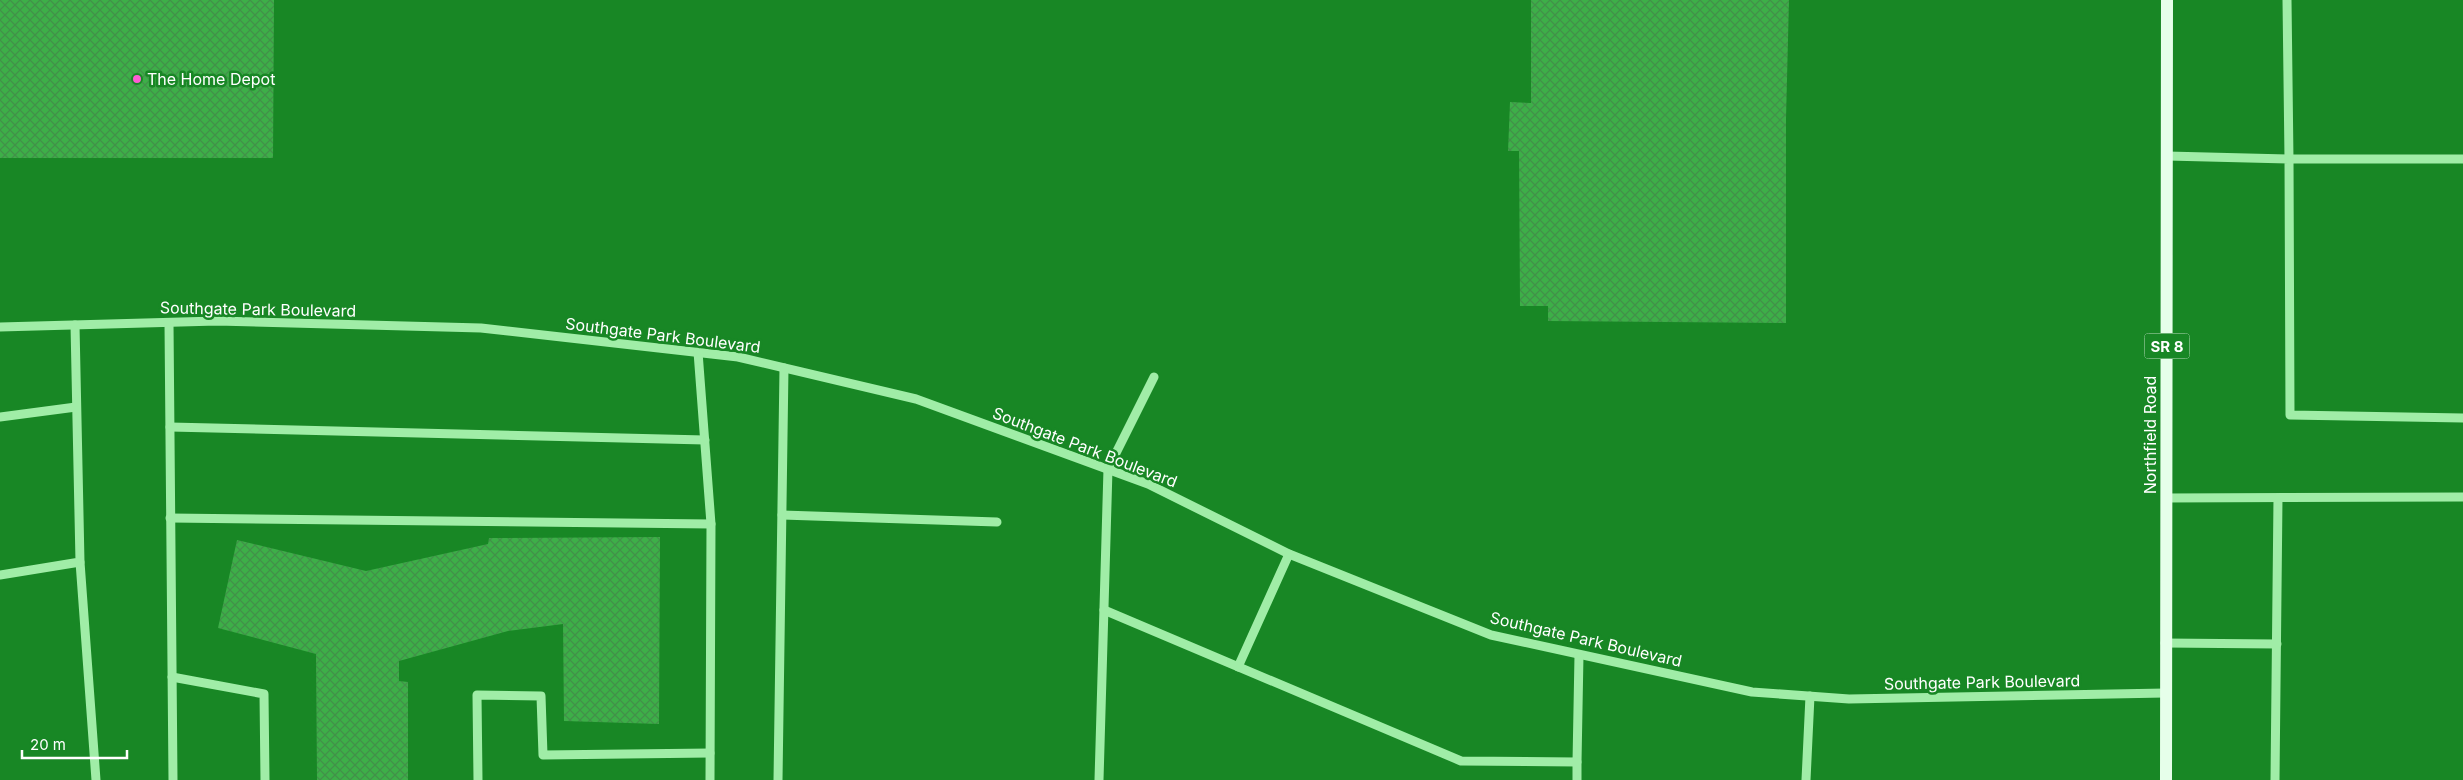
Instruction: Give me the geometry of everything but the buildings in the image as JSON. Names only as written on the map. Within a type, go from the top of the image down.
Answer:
[{"type":"main road","name":"Northfield Road","points":[[2166,780],[2167,0]]},
{"type":"street","points":[[2287,0],[2290,415],[2463,418]]},
{"type":"street","points":[[2167,156],[2289,159],[2463,159]]},
{"type":"street","name":"Southgate Park Boulevard","points":[[0,327],[217,322],[481,328],[738,357],[916,399],[1108,469],[1148,484],[1289,554],[1491,635],[1752,692],[1849,699],[2166,693]]},
{"type":"street","points":[[169,323],[173,780]]},
{"type":"street","points":[[75,325],[80,562],[96,780]]},
{"type":"street","points":[[698,352],[711,524],[710,780]]},
{"type":"street","points":[[778,780],[784,368]]},
{"type":"street","points":[[1099,780],[1108,469],[1154,377]]},
{"type":"street","points":[[0,417],[76,407]]},
{"type":"street","points":[[170,427],[705,440]]},
{"type":"street","points":[[2166,498],[2463,497]]},
{"type":"street","points":[[2275,780],[2278,498]]},
{"type":"street","points":[[782,515],[997,522]]},
{"type":"street","points":[[170,518],[711,524]]},
{"type":"street","points":[[1238,667],[1289,554]]},
{"type":"street","points":[[0,575],[80,562]]},
{"type":"street","points":[[1104,610],[1461,761],[1577,762]]},
{"type":"street","points":[[2166,643],[2277,644]]},
{"type":"street","points":[[1577,780],[1579,655]]},
{"type":"street","points":[[172,677],[264,694],[266,780]]},
{"type":"street","points":[[478,780],[477,695],[541,696],[543,755],[710,753]]},
{"type":"street","points":[[1806,780],[1810,696]]},
{"type":"place","name":"The Home Depot","points":[[137,79]]}]
